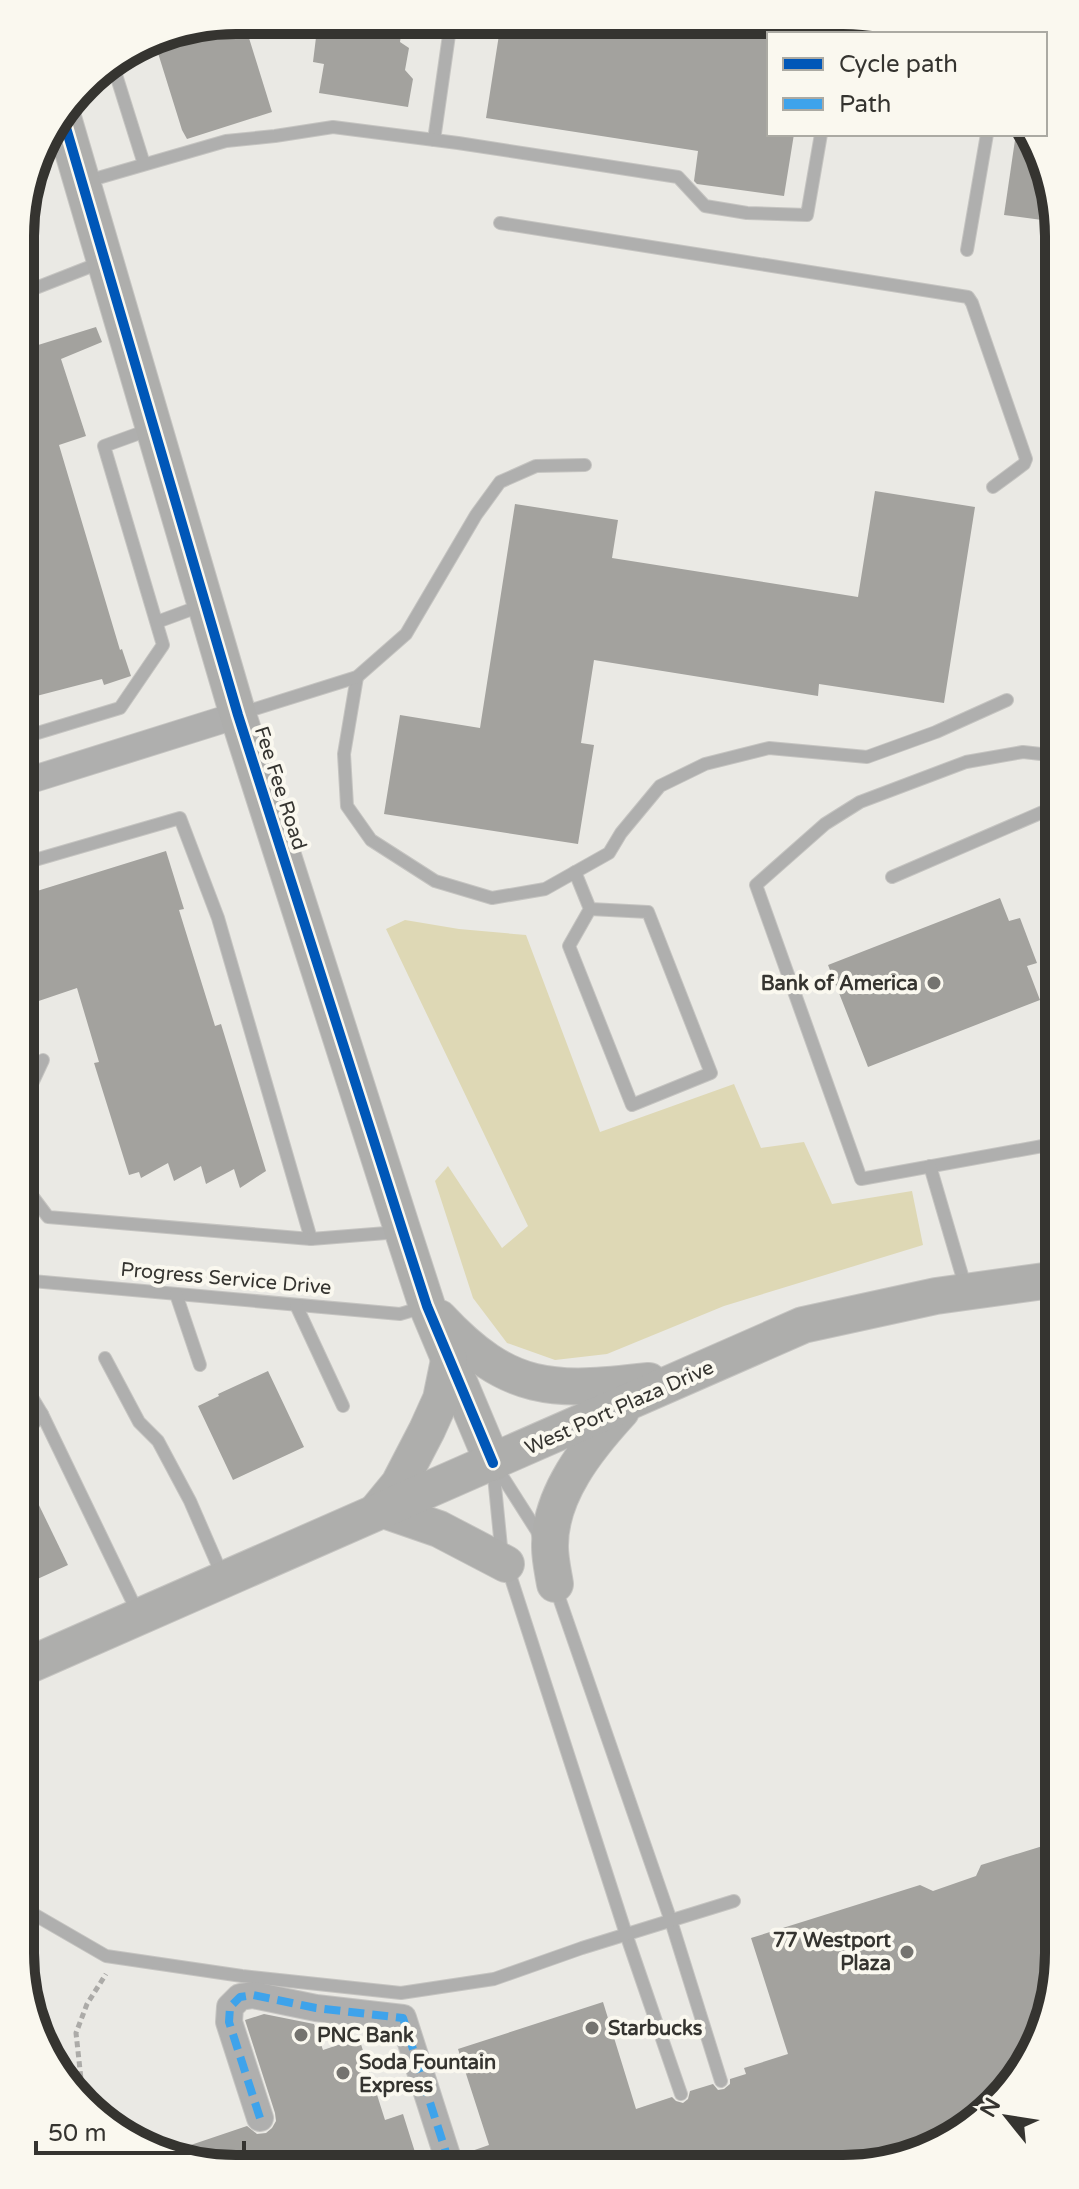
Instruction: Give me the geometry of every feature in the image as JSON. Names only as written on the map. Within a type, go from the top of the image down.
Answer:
[{"type":"main road","name":"Fee Fee Road","points":[[66,127],[238,715],[403,1232],[427,1306],[493,1463]]},
{"type":"main road","name":"West Port Plaza Drive","points":[[34,1663],[803,1325],[936,1296],[1045,1281]]},
{"type":"main road","points":[[427,1306],[455,1336],[483,1359],[511,1376],[535,1383],[590,1388],[682,1377]]},
{"type":"main road","points":[[449,1360],[441,1399],[427,1430],[399,1484],[379,1512],[439,1529],[506,1564]]},
{"type":"main road","points":[[555,1584],[550,1547],[552,1526],[561,1498],[573,1470],[630,1402]]},
{"type":"street","points":[[34,779],[238,715]]},
{"type":"street","points":[[260,2118],[229,2022],[230,2007],[240,1997],[253,1995],[316,2008],[403,2018],[447,2155]]},
{"type":"lane","points":[[434,140],[449,34]]},
{"type":"lane","points":[[116,74],[144,164]]},
{"type":"lane","points":[[82,182],[226,141],[333,127],[678,177],[705,206],[747,213],[807,215],[821,136]]},
{"type":"lane","points":[[967,250],[987,136]]},
{"type":"lane","points":[[500,223],[968,297],[1026,459],[1024,464],[993,487]]},
{"type":"lane","points":[[34,289],[105,260]]},
{"type":"lane","points":[[34,734],[120,708],[163,645],[104,446],[155,428]]},
{"type":"lane","points":[[238,715],[357,677],[406,634],[476,515],[500,482],[536,466],[585,465]]},
{"type":"lane","points":[[157,622],[206,604]]},
{"type":"lane","points":[[357,677],[344,754],[347,806],[371,840],[435,881],[492,898],[545,889],[609,853],[621,833],[660,786],[705,764],[769,748],[867,757],[936,732],[1007,700]]},
{"type":"lane","points":[[1045,754],[1023,752],[966,762],[860,802],[825,824],[756,885],[861,1179],[1045,1145]]},
{"type":"lane","points":[[892,877],[1045,811]]},
{"type":"lane","points":[[34,860],[180,818],[218,918],[311,1239]]},
{"type":"lane","points":[[575,872],[590,909]]},
{"type":"lane","points":[[590,909],[648,912],[711,1073],[632,1105],[569,946],[590,909]]},
{"type":"lane","points":[[34,1079],[43,1060]]},
{"type":"lane","points":[[930,1166],[966,1292]]},
{"type":"lane","points":[[34,1198],[48,1217],[311,1239],[403,1232]]},
{"type":"lane","name":"Progress Service Drive","points":[[34,1281],[400,1314],[427,1306]]},
{"type":"lane","points":[[176,1294],[200,1365]]},
{"type":"lane","points":[[296,1305],[343,1406]]},
{"type":"lane","points":[[105,1358],[139,1422],[158,1441],[190,1501],[224,1580]]},
{"type":"lane","points":[[34,1401],[140,1616]]},
{"type":"lane","points":[[34,1423],[42,1414]]},
{"type":"lane","points":[[493,1463],[501,1547],[506,1564],[681,2094]]},
{"type":"lane","points":[[493,1463],[537,1531],[671,1921],[721,2081]]},
{"type":"lane","points":[[34,1914],[106,1956],[242,1976],[401,1993],[494,1979],[734,1901]]},
{"type":"path","points":[[81,2083],[76,2033],[87,2004],[106,1974]]},
{"type":"shaded area","points":[[405,920],[526,935],[600,1132],[734,1084],[761,1148],[804,1142],[832,1204],[912,1191],[923,1245],[724,1306],[607,1354],[555,1360],[507,1343],[473,1298],[435,1181],[448,1166],[502,1248],[528,1226],[386,929]]},
{"type":"building","points":[[262,34],[249,38],[272,112],[187,139],[157,50],[210,36]]},
{"type":"building","points":[[316,34],[401,34],[400,42],[409,48],[405,70],[413,79],[408,107],[319,93],[324,64],[313,62]]},
{"type":"building","points":[[499,34],[767,34],[767,136],[794,136],[784,196],[697,184],[694,181],[698,151],[486,118]]},
{"type":"building","points":[[1015,140],[1020,141],[1038,184],[1044,220],[1004,215]]},
{"type":"building","points":[[96,327],[102,342],[61,359],[86,436],[59,445],[120,650],[131,676],[104,685],[102,679],[34,697],[34,346]]},
{"type":"building","points":[[875,491],[975,507],[944,703],[819,684],[818,696],[594,660],[581,743],[594,745],[578,844],[384,814],[400,715],[480,728],[515,504],[618,520],[612,558],[858,597]]},
{"type":"building","points":[[166,851],[184,909],[179,910],[215,1026],[221,1024],[266,1171],[240,1188],[234,1169],[206,1184],[201,1166],[174,1181],[168,1163],[141,1178],[139,1172],[129,1175],[94,1063],[99,1062],[77,988],[34,1003],[34,899],[39,897],[37,891]]},
{"type":"building","name":"Bank of America","points":[[1000,898],[1009,921],[1020,918],[1037,963],[1027,966],[1040,1000],[868,1067],[828,965]]},
{"type":"building","points":[[268,1371],[304,1447],[233,1480],[198,1406]]},
{"type":"building","points":[[34,1495],[68,1565],[34,1581]]},
{"type":"building","points":[[1045,1845],[1045,1966],[1041,1992],[1024,2042],[1003,2076],[967,2077],[967,2112],[932,2134],[908,2144],[856,2155],[463,2155],[489,2145],[458,2049],[603,2002],[636,2109],[672,2097],[683,2103],[690,2091],[713,2084],[718,2090],[724,2089],[730,2084],[730,2079],[746,2074],[744,2068],[788,2054],[751,1938],[920,1885],[933,1891],[976,1876],[981,1865]]},
{"type":"building","points":[[264,2014],[314,2024],[323,2050],[359,2038],[385,2120],[403,2114],[416,2155],[236,2155],[183,2148],[247,2126],[257,2134],[266,2133],[276,2121],[245,2020]]},
{"type":"marked path","points":[[260,2118],[229,2022],[230,2007],[240,1997],[253,1995],[316,2008],[403,2018],[447,2155]]},
{"type":"cycle path","points":[[66,127],[238,715],[403,1232],[427,1306],[493,1463]]},
{"type":"place","name":"Bank of America","points":[[934,983]]},
{"type":"place","name":"77 Westport Plaza","points":[[907,1952]]},
{"type":"place","name":"Starbucks","points":[[592,2028]]},
{"type":"place","name":"PNC Bank","points":[[301,2035]]},
{"type":"place","name":"Soda Fountain Express","points":[[343,2073]]}]
